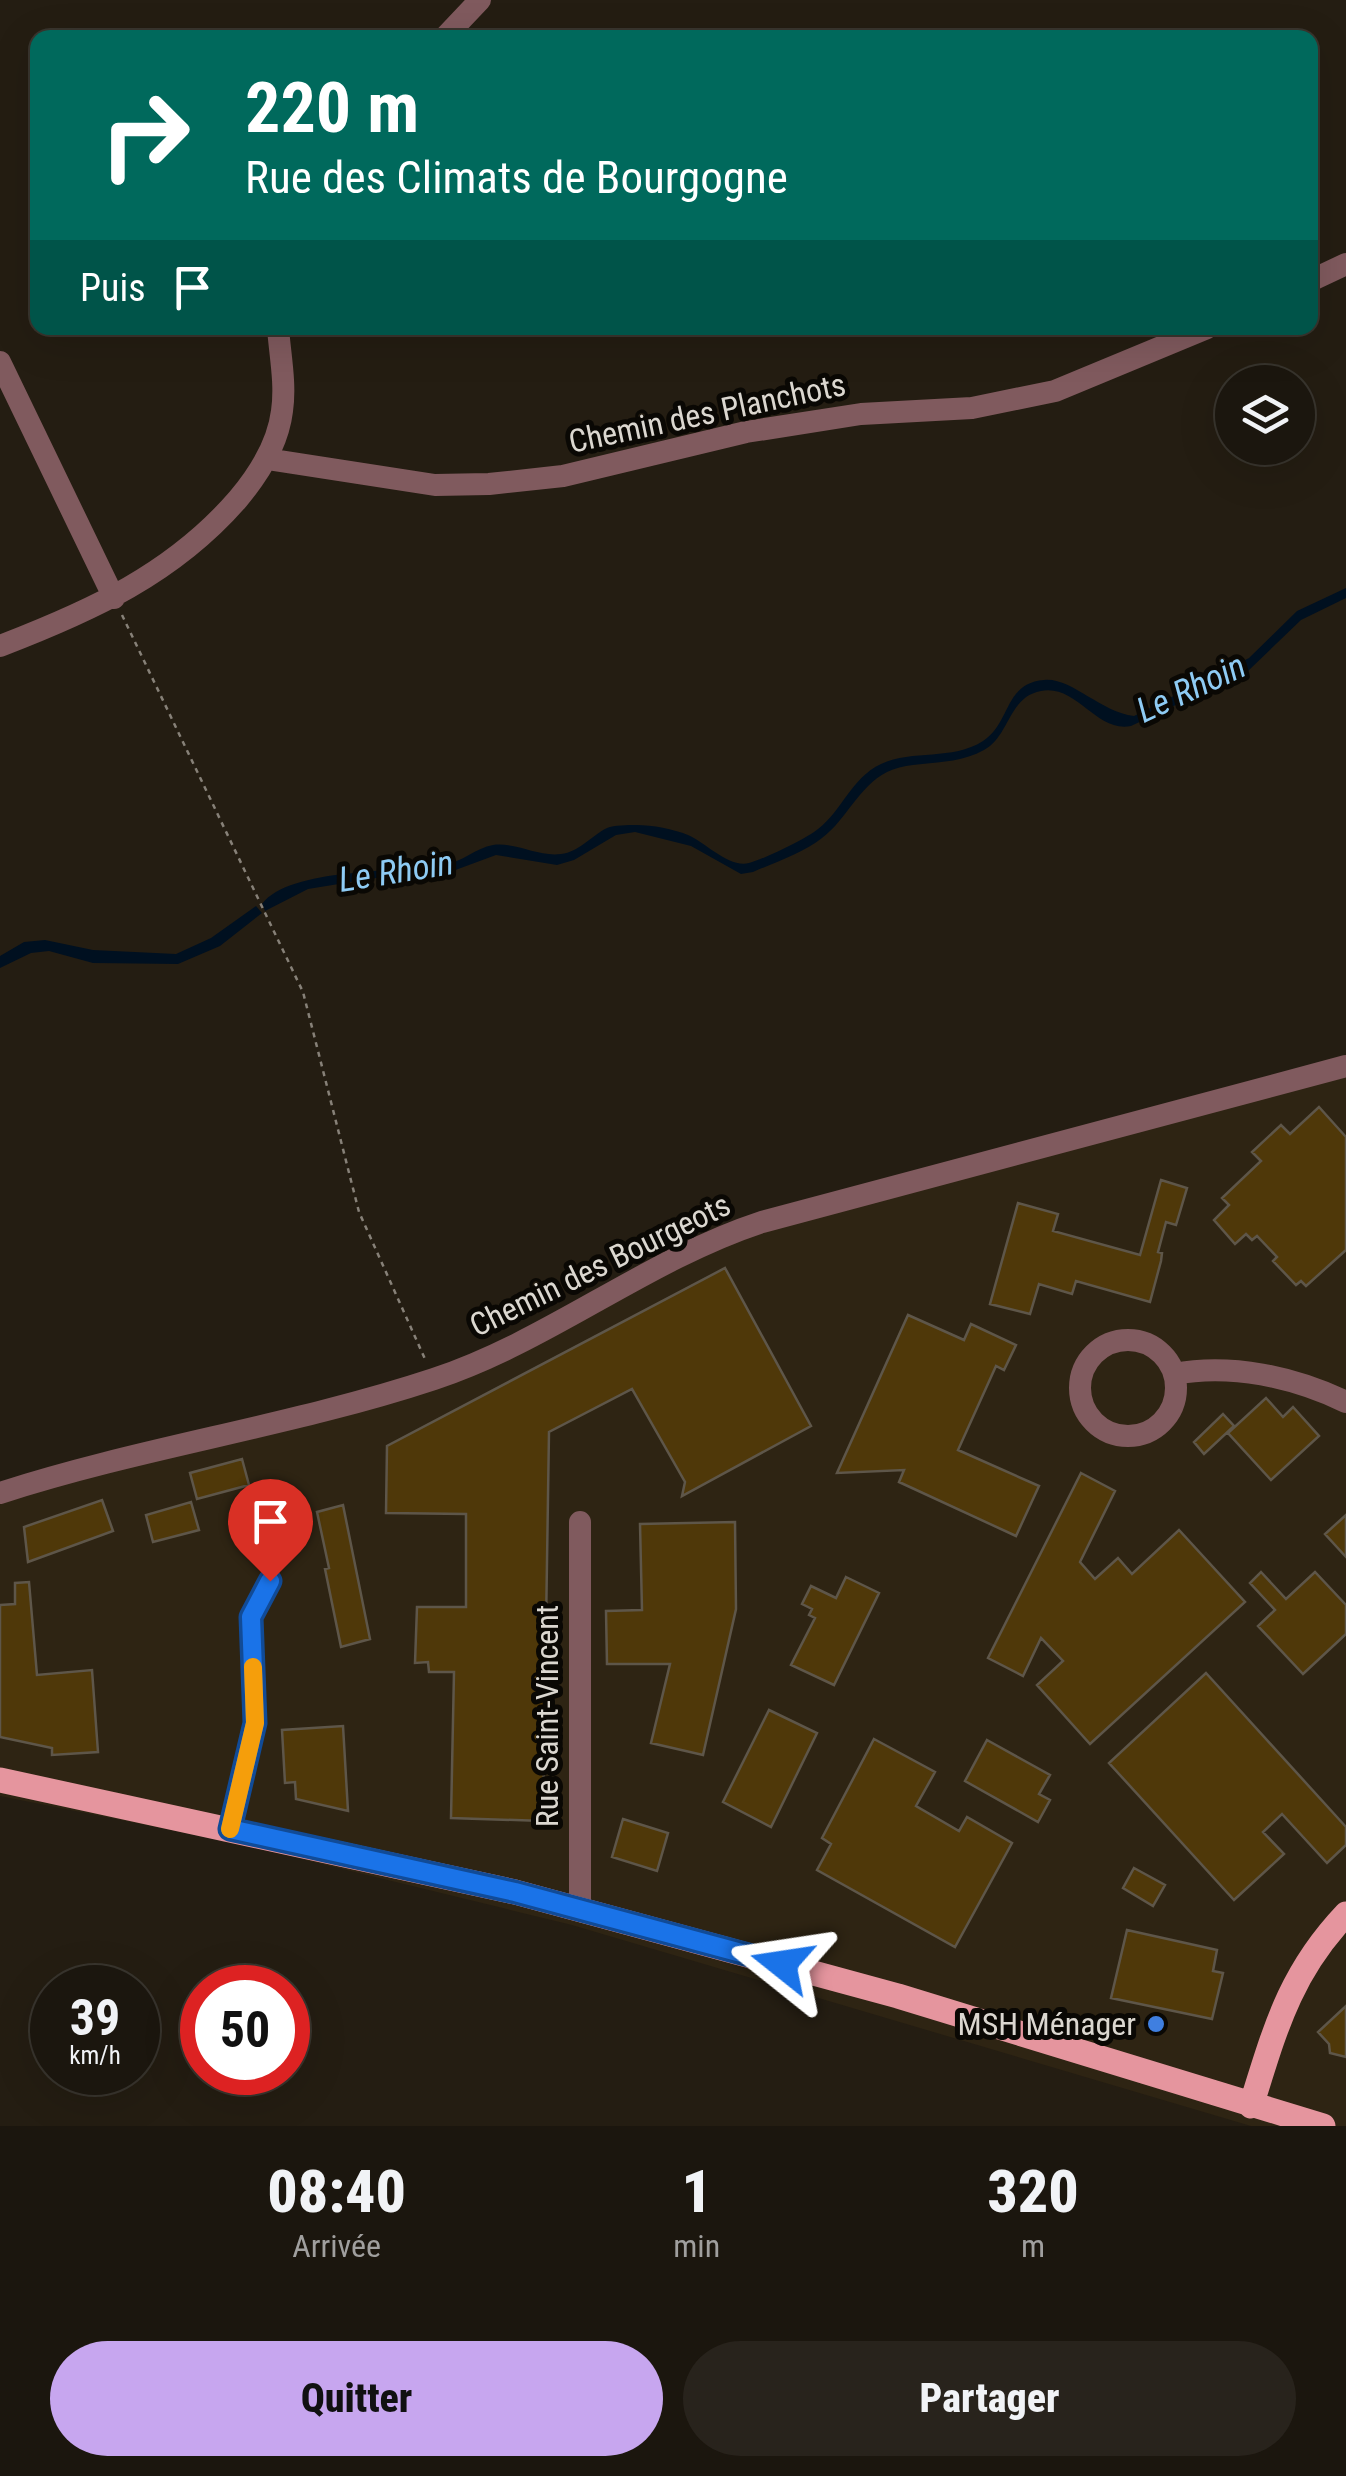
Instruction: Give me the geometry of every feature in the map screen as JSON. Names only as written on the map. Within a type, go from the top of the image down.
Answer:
[{"type":"main road","points":[[0,1780],[580,1909],[913,2000],[1323,2126]]},
{"type":"main road","points":[[1250,2106],[1289,1992],[1314,1949],[1346,1914]]},
{"type":"street","points":[[452,30],[480,0]]},
{"type":"street","points":[[1318,277],[1346,264]]},
{"type":"street","points":[[0,646],[114,598],[157,573],[199,540],[246,489],[266,459],[282,414],[279,335]]},
{"type":"street","name":"Chemin des Planchots","points":[[266,459],[435,485],[551,478],[746,432],[861,414],[972,408],[1055,392],[1191,335]]},
{"type":"street","points":[[0,362],[114,598]]},
{"type":"street","name":"Chemin des Bourgeots","points":[[0,1493],[434,1379],[508,1348],[711,1241],[749,1226],[1346,1066]]},
{"type":"street","points":[[1120,1340],[1154,1347],[1174,1374],[1172,1408],[1157,1426],[1136,1435],[1124,1436],[1103,1428],[1086,1412],[1082,1401],[1081,1378],[1091,1358],[1120,1340]]},
{"type":"street","points":[[1174,1374],[1217,1369],[1251,1372],[1346,1402]]},
{"type":"street","name":"Rue Saint-Vincent","points":[[580,1522],[580,1909]]},
{"type":"street","points":[[230,1829],[255,1723],[251,1617],[270,1581]]},
{"type":"path","points":[[114,598],[303,992],[359,1212],[434,1379]]},
{"type":"shaded area","points":[[1346,1060],[1346,2126],[1251,2126],[572,1925],[236,1843],[0,1796],[0,1487],[416,1384],[716,1231]]},
{"type":"water","name":"Le Rhoin","points":[[1346,588],[1346,598],[1301,620],[1248,671],[1131,726],[1107,722],[1065,694],[1041,691],[1030,695],[1015,709],[993,744],[984,750],[959,759],[887,772],[868,786],[822,838],[753,872],[741,874],[691,846],[635,832],[616,835],[574,860],[557,865],[496,855],[442,875],[388,876],[308,889],[265,911],[262,904],[296,883],[444,865],[493,845],[567,853],[607,828],[621,825],[676,831],[734,862],[749,863],[818,829],[854,786],[881,764],[958,751],[983,741],[999,724],[1015,696],[1031,683],[1044,680],[1065,684],[1109,708],[1134,716],[1249,658],[1297,611]]},
{"type":"water","points":[[256,906],[262,913],[220,946],[178,964],[93,963],[49,951],[31,953],[0,968],[0,956],[24,942],[45,940],[93,950],[176,954],[211,938]]},
{"type":"building","points":[[1319,1107],[1346,1137],[1346,1250],[1306,1286],[1301,1281],[1296,1285],[1273,1261],[1277,1257],[1257,1236],[1252,1240],[1246,1234],[1235,1244],[1214,1220],[1229,1205],[1222,1198],[1261,1161],[1252,1152],[1281,1125],[1290,1134]]},
{"type":"building","points":[[1161,1180],[1187,1188],[1176,1225],[1166,1222],[1150,1302],[1076,1281],[1072,1294],[1039,1284],[1030,1314],[990,1304],[1018,1203],[1058,1214],[1053,1231],[1140,1255]]},
{"type":"building","points":[[725,1268],[811,1426],[682,1496],[685,1482],[632,1389],[549,1432],[543,1821],[451,1818],[454,1672],[429,1672],[428,1662],[415,1663],[417,1607],[466,1607],[466,1514],[386,1513],[387,1446]]},
{"type":"building","points":[[908,1315],[964,1340],[971,1324],[1016,1345],[1004,1370],[996,1366],[958,1450],[1039,1486],[1016,1536],[899,1482],[904,1470],[837,1473]]},
{"type":"building","points":[[1266,1398],[1283,1417],[1293,1407],[1319,1436],[1271,1480],[1228,1433]]},
{"type":"building","points":[[1223,1414],[1234,1426],[1204,1454],[1194,1442]]},
{"type":"building","points":[[242,1459],[249,1485],[197,1499],[190,1473]]},
{"type":"building","points":[[1081,1473],[1115,1491],[1080,1562],[1095,1579],[1118,1558],[1132,1574],[1179,1530],[1245,1602],[1090,1744],[1037,1685],[1063,1661],[1041,1638],[1023,1676],[988,1658]]},
{"type":"building","points":[[102,1500],[113,1531],[28,1562],[24,1527]]},
{"type":"building","points":[[191,1502],[199,1530],[153,1542],[146,1515]]},
{"type":"building","points":[[343,1505],[370,1639],[341,1647],[317,1512]]},
{"type":"building","points":[[1346,1515],[1346,1557],[1325,1534]]},
{"type":"building","points":[[735,1522],[736,1609],[703,1755],[651,1743],[670,1664],[607,1664],[606,1611],[642,1610],[640,1524]]},
{"type":"building","points":[[1261,1572],[1286,1599],[1315,1572],[1346,1605],[1346,1634],[1303,1674],[1258,1626],[1275,1610],[1250,1583]]},
{"type":"building","points":[[846,1577],[879,1593],[834,1685],[791,1665],[815,1618],[809,1615],[812,1609],[802,1604],[811,1586],[836,1598]]},
{"type":"building","points":[[29,1582],[37,1675],[92,1670],[98,1752],[52,1755],[52,1748],[0,1737],[0,1605],[15,1604],[15,1583]]},
{"type":"building","points":[[1206,1673],[1346,1827],[1346,1845],[1327,1863],[1282,1814],[1263,1832],[1284,1854],[1234,1900],[1109,1763]]},
{"type":"building","points":[[769,1710],[817,1733],[771,1827],[723,1802]]},
{"type":"building","points":[[343,1726],[348,1811],[296,1799],[295,1782],[285,1783],[282,1730]]},
{"type":"building","points":[[874,1739],[935,1772],[916,1806],[959,1831],[967,1817],[1012,1843],[955,1947],[817,1870],[831,1844],[822,1838]]},
{"type":"building","points":[[987,1740],[1050,1775],[1039,1794],[1050,1800],[1038,1822],[965,1781]]},
{"type":"building","points":[[623,1819],[668,1833],[657,1871],[612,1857]]},
{"type":"building","points":[[1134,1868],[1165,1885],[1153,1906],[1123,1888]]},
{"type":"building","points":[[1127,1930],[1217,1950],[1213,1971],[1223,1973],[1212,2019],[1111,1998]]},
{"type":"building","points":[[1346,2006],[1346,2057],[1330,2053],[1329,2044],[1318,2032]]},
{"type":"slow traffic","points":[[230,1829],[255,1723],[253,1667]]},
{"type":"place","name":"MSH Ménager","points":[[1156,2024]]},
{"type":"route","points":[[270,1581],[251,1617],[255,1723],[230,1829],[515,1892],[782,1964]]}]
